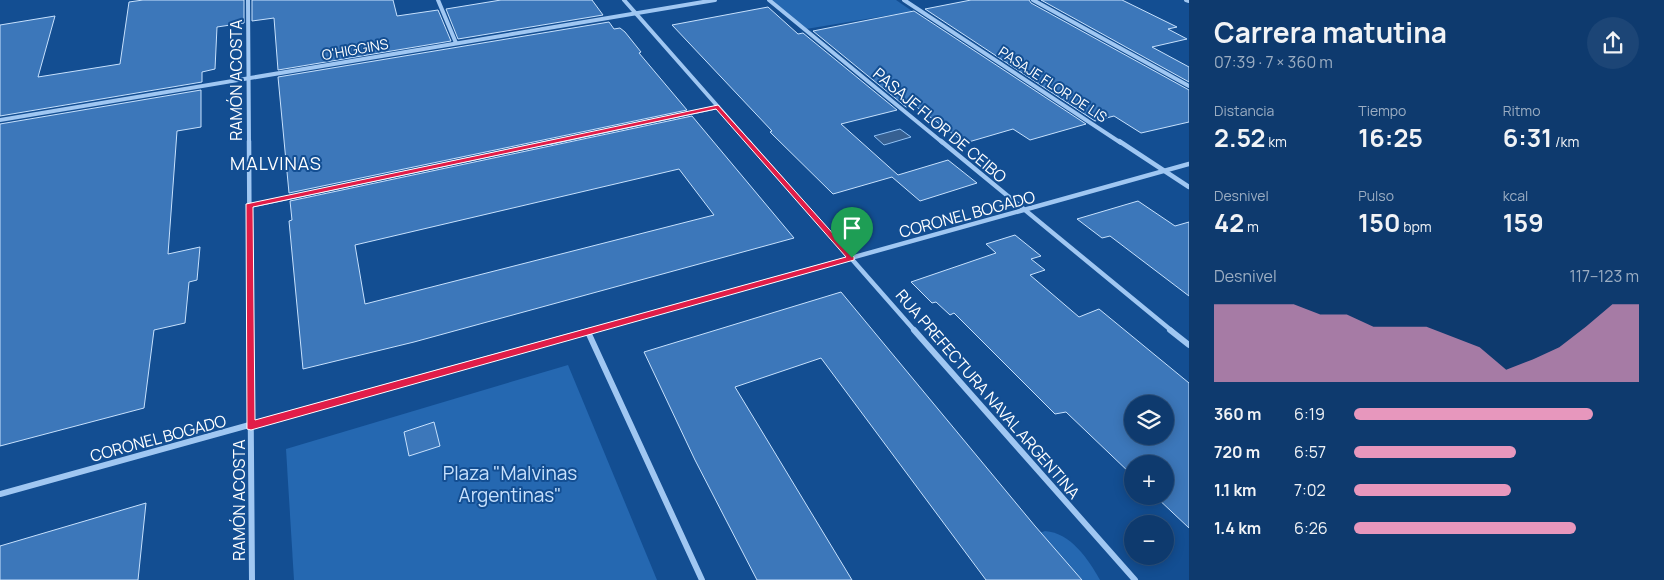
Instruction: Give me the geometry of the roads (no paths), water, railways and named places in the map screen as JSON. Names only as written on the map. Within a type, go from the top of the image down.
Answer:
[{"type":"street","name":"RAMÓN ACOSTA","points":[[248,0],[252,580]]},
{"type":"street","points":[[438,0],[456,43]]},
{"type":"street","name":"RUA PREFECTURA NAVAL ARGENTINA","points":[[624,0],[1134,580]]},
{"type":"street","name":"O'HIGGINS","points":[[0,120],[715,0]]},
{"type":"street","name":"PASAJE FLOR DE CEIBO","points":[[769,0],[1189,345]]},
{"type":"street","name":"PASAJE FLOR DE LIS","points":[[904,0],[1189,187]]},
{"type":"street","points":[[1033,0],[1189,86]]},
{"type":"street","points":[[249,206],[718,106]]},
{"type":"street","name":"CORONEL BOGADO","points":[[0,494],[251,426],[1189,164]]},
{"type":"street","points":[[588,332],[702,580]]},
{"type":"district","name":"MALVINAS","points":[[276,163]]},
{"type":"park label","name":"Plaza \"Malvinas Argentinas\"","points":[[510,484]]}]
